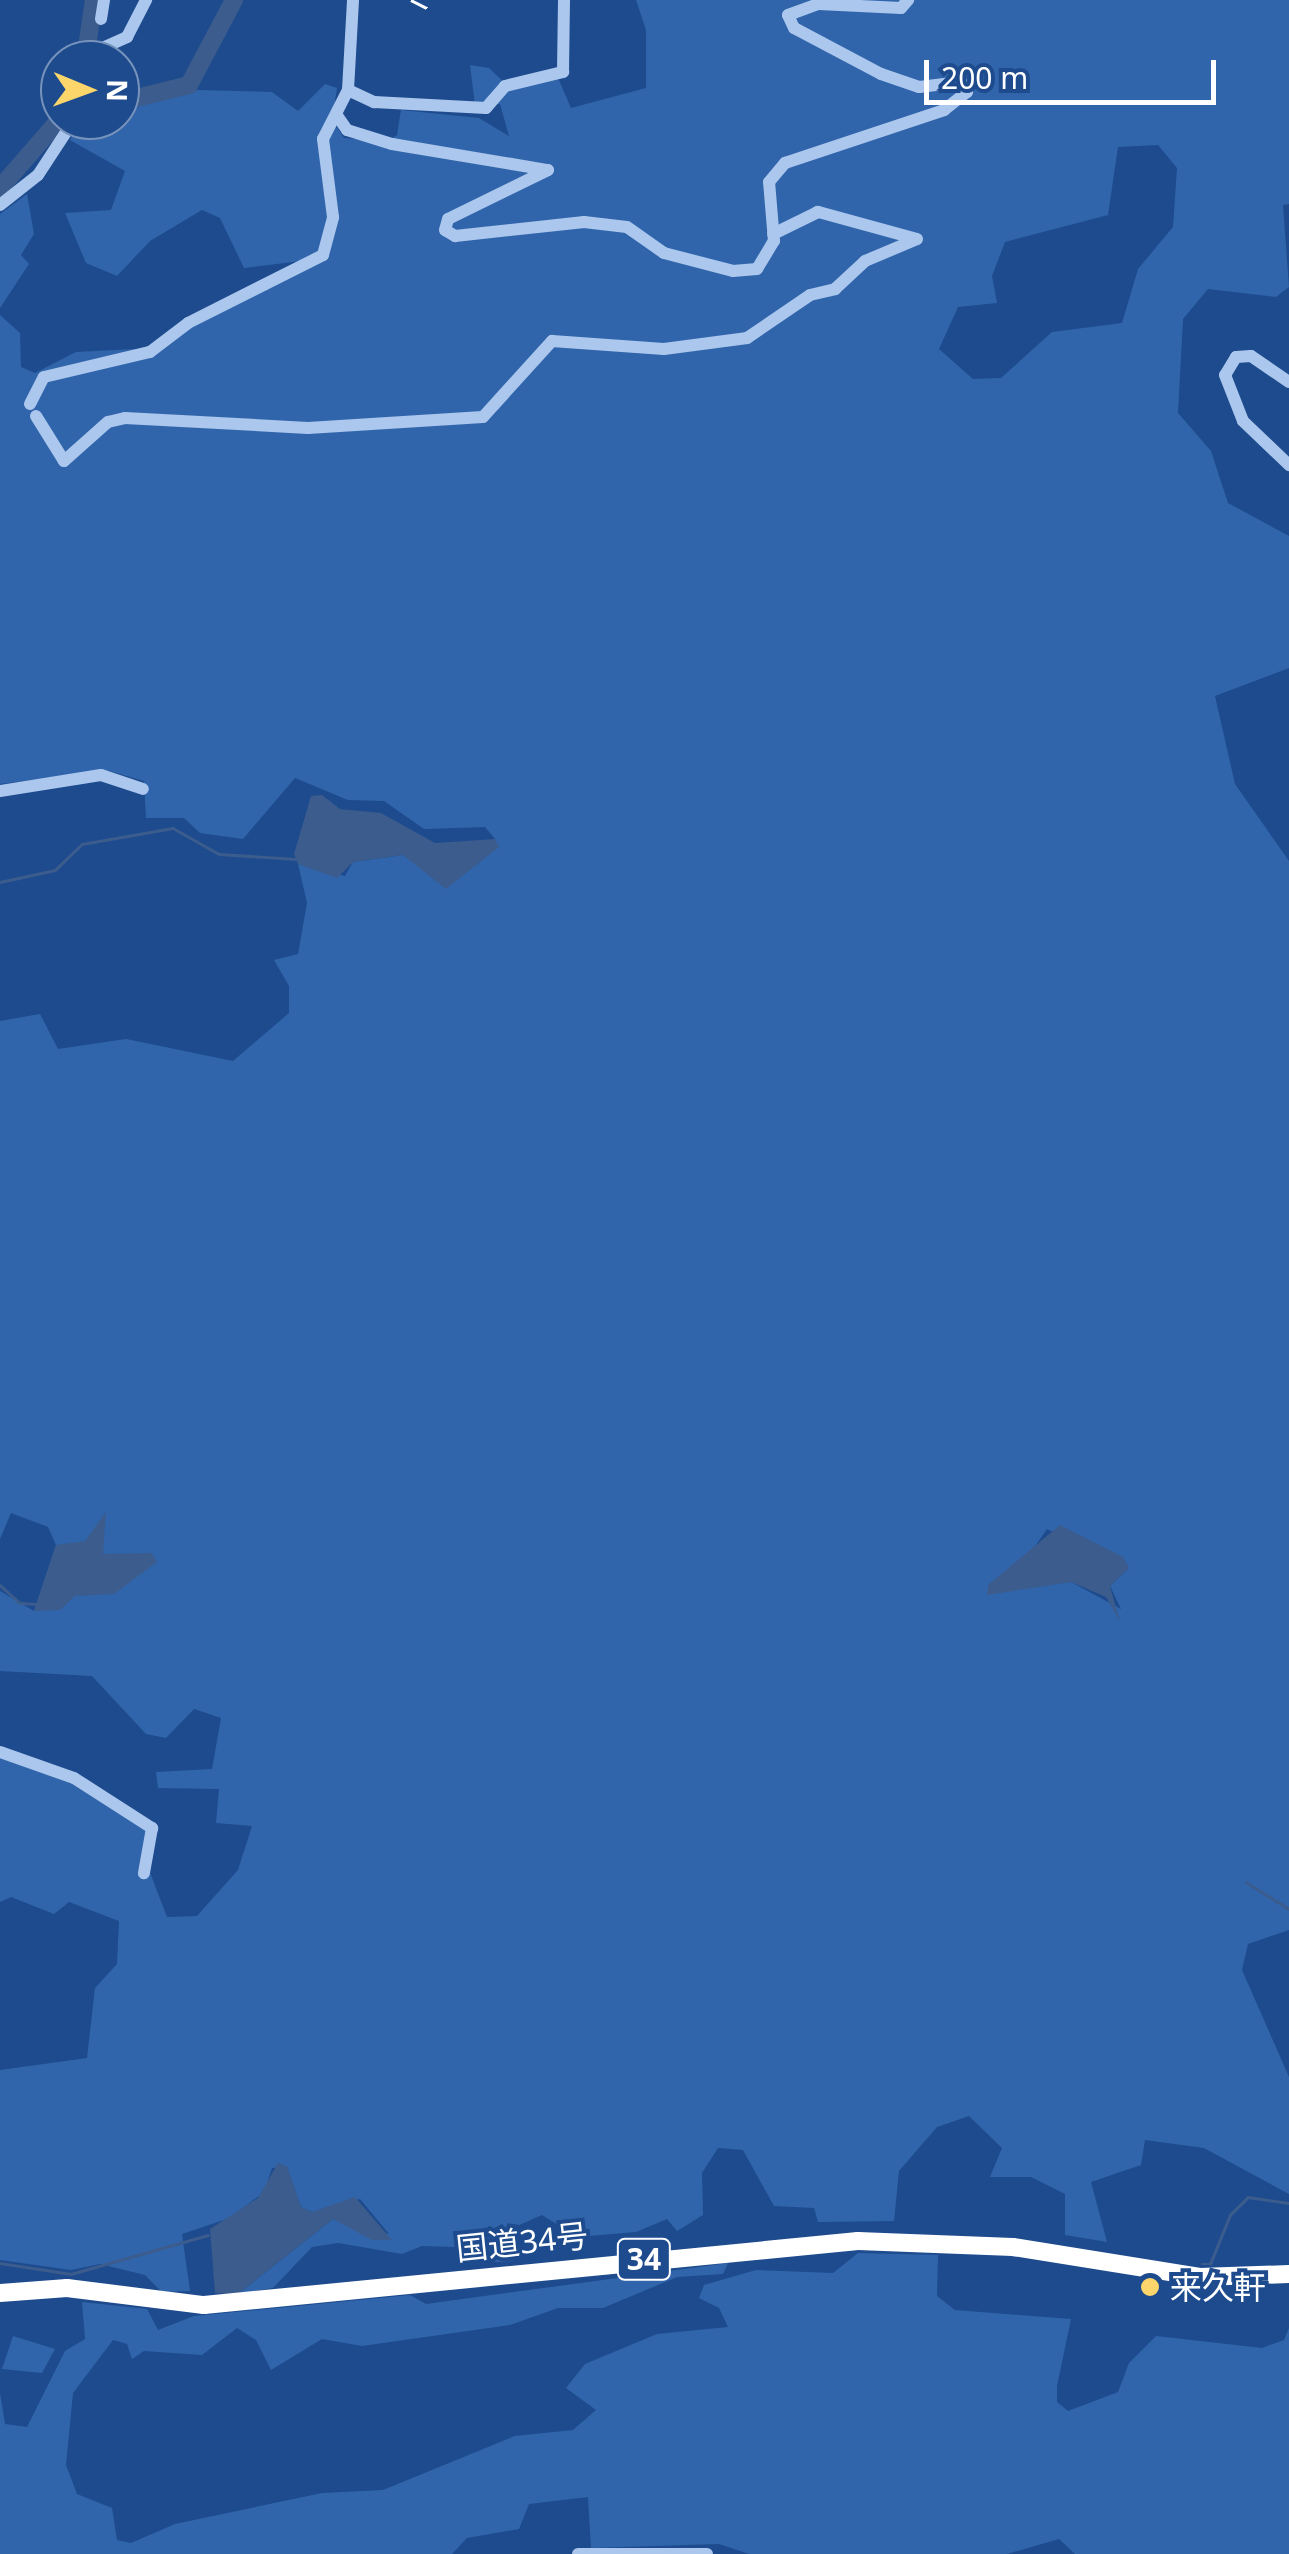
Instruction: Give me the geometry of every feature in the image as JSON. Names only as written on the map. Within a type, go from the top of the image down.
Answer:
[{"type":"highway","name":"国道34号","points":[[0,2293],[67,2288],[204,2305],[858,2241],[1013,2248],[1200,2277],[1289,2274]]},
{"type":"street","points":[[102,18],[104,0]]},
{"type":"street","points":[[120,40],[127,37],[146,0]]},
{"type":"street","points":[[353,0],[348,90],[338,117],[323,139],[332,179],[331,238],[312,266],[208,311],[150,352],[44,377],[33,410],[64,461],[108,422],[126,418],[308,428],[483,417],[552,341],[664,349],[746,338],[810,295],[835,289],[865,261],[917,239],[818,212],[774,234]]},
{"type":"street","points":[[348,90],[374,102],[486,108],[505,86],[563,72],[564,0]]},
{"type":"street","points":[[338,117],[348,130],[392,144],[548,170],[448,219],[445,230],[454,236],[537,222],[598,224],[627,227],[664,253],[733,271],[765,265],[774,234],[770,182],[785,163],[944,110],[967,92],[961,82],[919,87],[881,74],[794,28],[788,14],[819,4],[901,8],[908,0]]},
{"type":"street","points":[[0,205],[38,176],[61,140]]},
{"type":"street","points":[[1289,382],[1251,356],[1236,357],[1225,374],[1242,422],[1289,464]]},
{"type":"street","points":[[0,792],[101,776],[143,789]]},
{"type":"street","points":[[0,1752],[74,1778],[152,1828],[144,1873]]},
{"type":"street","points":[[578,2554],[707,2554]]},
{"type":"shaded area","points":[[636,0],[1289,0],[1289,204],[1283,205],[1289,287],[1276,297],[1208,289],[1183,319],[1178,413],[1211,451],[1228,503],[1289,536],[1289,668],[1215,696],[1235,784],[1289,861],[1289,1930],[1248,1944],[1242,1970],[1289,2077],[1289,2194],[1204,2148],[1145,2140],[1141,2165],[1091,2182],[1107,2242],[1065,2235],[1065,2194],[1031,2177],[990,2177],[1002,2148],[969,2116],[937,2127],[899,2171],[894,2221],[818,2222],[814,2208],[774,2206],[743,2150],[718,2148],[702,2173],[703,2215],[677,2231],[667,2219],[636,2232],[577,2237],[542,2215],[517,2226],[513,2261],[494,2262],[487,2248],[422,2246],[402,2254],[338,2243],[312,2247],[273,2288],[238,2294],[333,2219],[389,2234],[360,2199],[312,2212],[301,2207],[287,2167],[272,2168],[264,2192],[230,2218],[182,2234],[190,2291],[162,2292],[145,2275],[100,2264],[71,2270],[0,2260],[0,2070],[87,2058],[95,1988],[117,1964],[119,1921],[69,1902],[54,1914],[11,1897],[0,1902],[0,1757],[70,1782],[154,1836],[149,1870],[167,1917],[197,1916],[238,1870],[252,1826],[216,1823],[219,1789],[158,1788],[156,1772],[212,1769],[221,1718],[194,1709],[166,1738],[146,1734],[92,1676],[0,1671],[0,1591],[34,1611],[56,1545],[48,1527],[11,1513],[0,1539],[0,1021],[40,1014],[58,1049],[126,1039],[233,1061],[289,1013],[289,986],[274,960],[298,954],[307,903],[298,864],[345,876],[353,862],[403,855],[451,879],[495,839],[485,827],[424,829],[384,801],[348,800],[295,778],[243,839],[200,833],[184,818],[146,818],[144,781],[109,771],[0,784],[0,315],[20,333],[21,367],[35,373],[76,352],[155,348],[301,261],[244,268],[220,218],[202,210],[150,241],[117,276],[86,263],[65,213],[111,210],[125,171],[70,140],[140,140],[140,105],[197,90],[272,92],[298,111],[325,84],[337,88],[332,120],[344,138],[386,142],[397,135],[401,110],[479,118],[509,136],[500,104],[475,105],[470,65],[489,68],[511,89],[558,78],[571,108],[646,88],[646,30]],"holes":[[[1158,145],[1177,168],[1173,227],[1138,269],[1122,323],[1052,332],[1001,378],[973,379],[939,349],[958,307],[997,303],[992,276],[1005,242],[1108,215],[1118,147]],[[1047,1529],[1128,1569],[1110,1586],[1121,1609],[1071,1582],[989,1585],[1024,1562]]]},
{"type":"shaded area","points":[[27,194],[34,234],[21,255],[29,264],[0,308],[0,214]]},
{"type":"shaded area","points":[[322,795],[340,809],[381,813],[435,843],[495,839],[499,847],[446,889],[403,855],[353,862],[337,878],[298,864],[294,854],[311,796]]},
{"type":"shaded area","points":[[106,1512],[103,1554],[152,1553],[157,1562],[114,1594],[75,1596],[60,1610],[34,1611],[56,1545],[85,1541]]},
{"type":"shaded area","points":[[1060,1525],[1123,1557],[1129,1568],[1110,1586],[1120,1622],[1106,1597],[1071,1582],[987,1595],[988,1585]]},
{"type":"shaded area","points":[[278,2163],[287,2166],[301,2207],[312,2212],[355,2197],[392,2240],[372,2240],[333,2219],[238,2294],[215,2293],[210,2229],[258,2198]]},
{"type":"shaded area","points":[[858,2253],[938,2255],[937,2296],[955,2310],[1071,2319],[1057,2386],[1057,2402],[1068,2411],[1118,2392],[1129,2363],[1156,2336],[1262,2348],[1284,2340],[1289,2328],[1289,2554],[1075,2554],[1059,2539],[1007,2554],[749,2554],[719,2544],[591,2548],[588,2497],[529,2504],[519,2529],[467,2538],[452,2554],[0,2554],[0,2393],[5,2424],[27,2427],[65,2351],[85,2339],[82,2302],[147,2309],[158,2330],[194,2316],[410,2295],[426,2304],[728,2263],[723,2274],[677,2277],[603,2308],[558,2308],[510,2325],[362,2346],[322,2339],[271,2370],[256,2340],[237,2328],[202,2355],[144,2351],[132,2359],[127,2344],[113,2340],[73,2393],[66,2465],[77,2494],[112,2508],[117,2540],[131,2543],[175,2524],[322,2493],[383,2490],[515,2436],[573,2430],[596,2410],[566,2388],[585,2364],[657,2334],[728,2327],[719,2308],[699,2298],[704,2285],[756,2270],[833,2273]]},
{"type":"shaded area","points":[[13,2336],[55,2349],[42,2373],[2,2369]]},
{"type":"waterway","points":[[88,40],[94,0]]},
{"type":"waterway","points":[[140,97],[189,85],[234,0]]},
{"type":"waterway","points":[[0,188],[42,140]]},
{"type":"waterway","points":[[0,882],[55,870],[82,844],[173,828],[219,854],[296,859]]},
{"type":"waterway","points":[[0,1585],[20,1603],[37,1604]]},
{"type":"waterway","points":[[1246,1882],[1289,1909]]},
{"type":"waterway","points":[[1202,2264],[1210,2264],[1230,2215],[1248,2197],[1289,2203]]},
{"type":"waterway","points":[[0,2263],[71,2274],[208,2235]]},
{"type":"railway","points":[[411,0],[431,10]]},
{"type":"place","name":"来久軒","points":[[1150,2287]]}]
